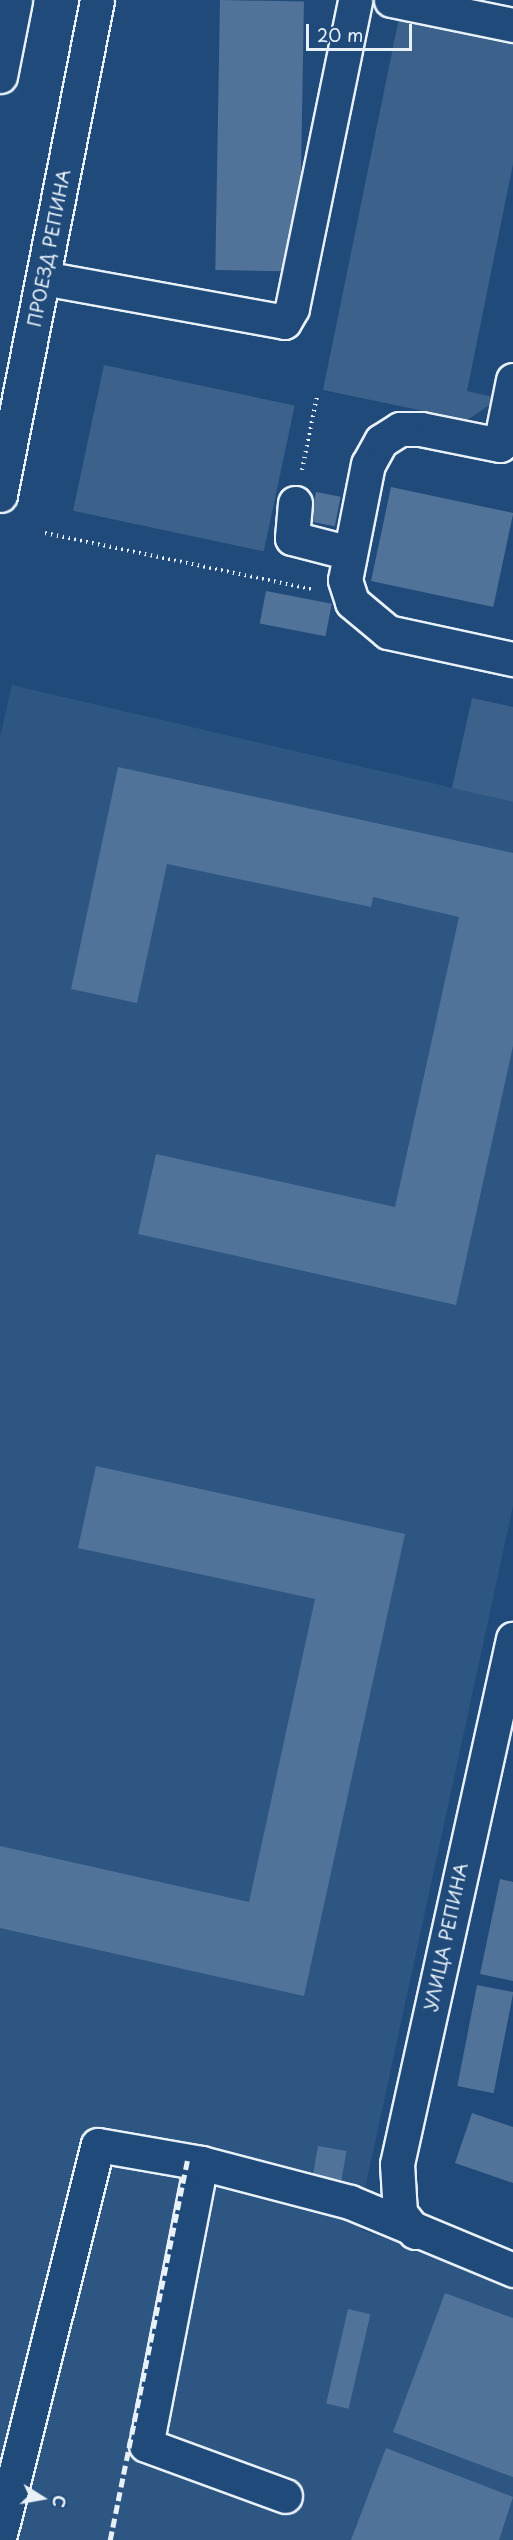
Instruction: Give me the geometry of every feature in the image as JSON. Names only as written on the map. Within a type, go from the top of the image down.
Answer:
[{"type":"street","points":[[0,76],[15,0]]},
{"type":"street","name":"ПРОЕЗД РЕПИНА","points":[[0,495],[97,0]]},
{"type":"street","points":[[43,278],[284,322],[292,308],[355,0]]},
{"type":"street","points":[[391,0],[513,25]]},
{"type":"street","points":[[513,380],[507,446],[421,429],[400,429],[381,441],[368,464],[350,553],[348,596],[388,632],[513,659]]},
{"type":"street","points":[[296,503],[292,537],[350,553]]},
{"type":"street","name":"УЛИЦА РЕПИНА","points":[[415,2232],[400,2213],[397,2164],[513,1639]]},
{"type":"street","points":[[0,2534],[98,2145],[201,2163],[350,2202],[415,2232],[513,2270]]},
{"type":"street","points":[[201,2163],[146,2445],[285,2496]]},
{"type":"path","points":[[296,503],[317,396]]},
{"type":"path","points":[[45,533],[348,596]]},
{"type":"shaded area","points":[[399,18],[513,41],[513,164],[467,391],[493,397],[491,404],[467,420],[323,390]]},
{"type":"shaded area","points":[[104,365],[295,406],[264,551],[73,511]]},
{"type":"shaded area","points":[[12,685],[513,802],[513,1506],[361,2207],[361,2230],[513,2282],[513,2540],[0,2540],[0,737]]},
{"type":"shaded area","points":[[472,698],[513,707],[513,802],[452,788]]},
{"type":"building","points":[[220,0],[304,1],[299,271],[215,270]]},
{"type":"building","points":[[391,487],[513,513],[493,607],[371,581]]},
{"type":"building","points":[[316,492],[341,497],[335,526],[310,521]]},
{"type":"building","points":[[266,591],[332,604],[325,636],[260,623]]},
{"type":"building","points":[[118,767],[513,853],[513,1046],[456,1305],[138,1234],[156,1154],[395,1207],[459,917],[373,897],[371,907],[167,864],[137,1003],[71,989]]},
{"type":"building","points":[[96,1466],[405,1534],[304,1996],[0,1928],[0,1846],[249,1902],[315,1599],[78,1548]]},
{"type":"building","points":[[500,1879],[513,1882],[513,1981],[480,1974]]},
{"type":"building","points":[[477,1985],[513,1992],[494,2093],[457,2086]]},
{"type":"building","points":[[472,2113],[513,2127],[513,2183],[455,2163]]},
{"type":"building","points":[[318,2146],[347,2151],[341,2184],[312,2178]]},
{"type":"building","points":[[445,2293],[513,2318],[513,2477],[393,2432]]},
{"type":"building","points":[[348,2309],[370,2314],[349,2409],[326,2404]]},
{"type":"building","points":[[386,2448],[513,2497],[499,2540],[351,2540]]},
{"type":"railway","points":[[110,2540],[187,2160]]}]
